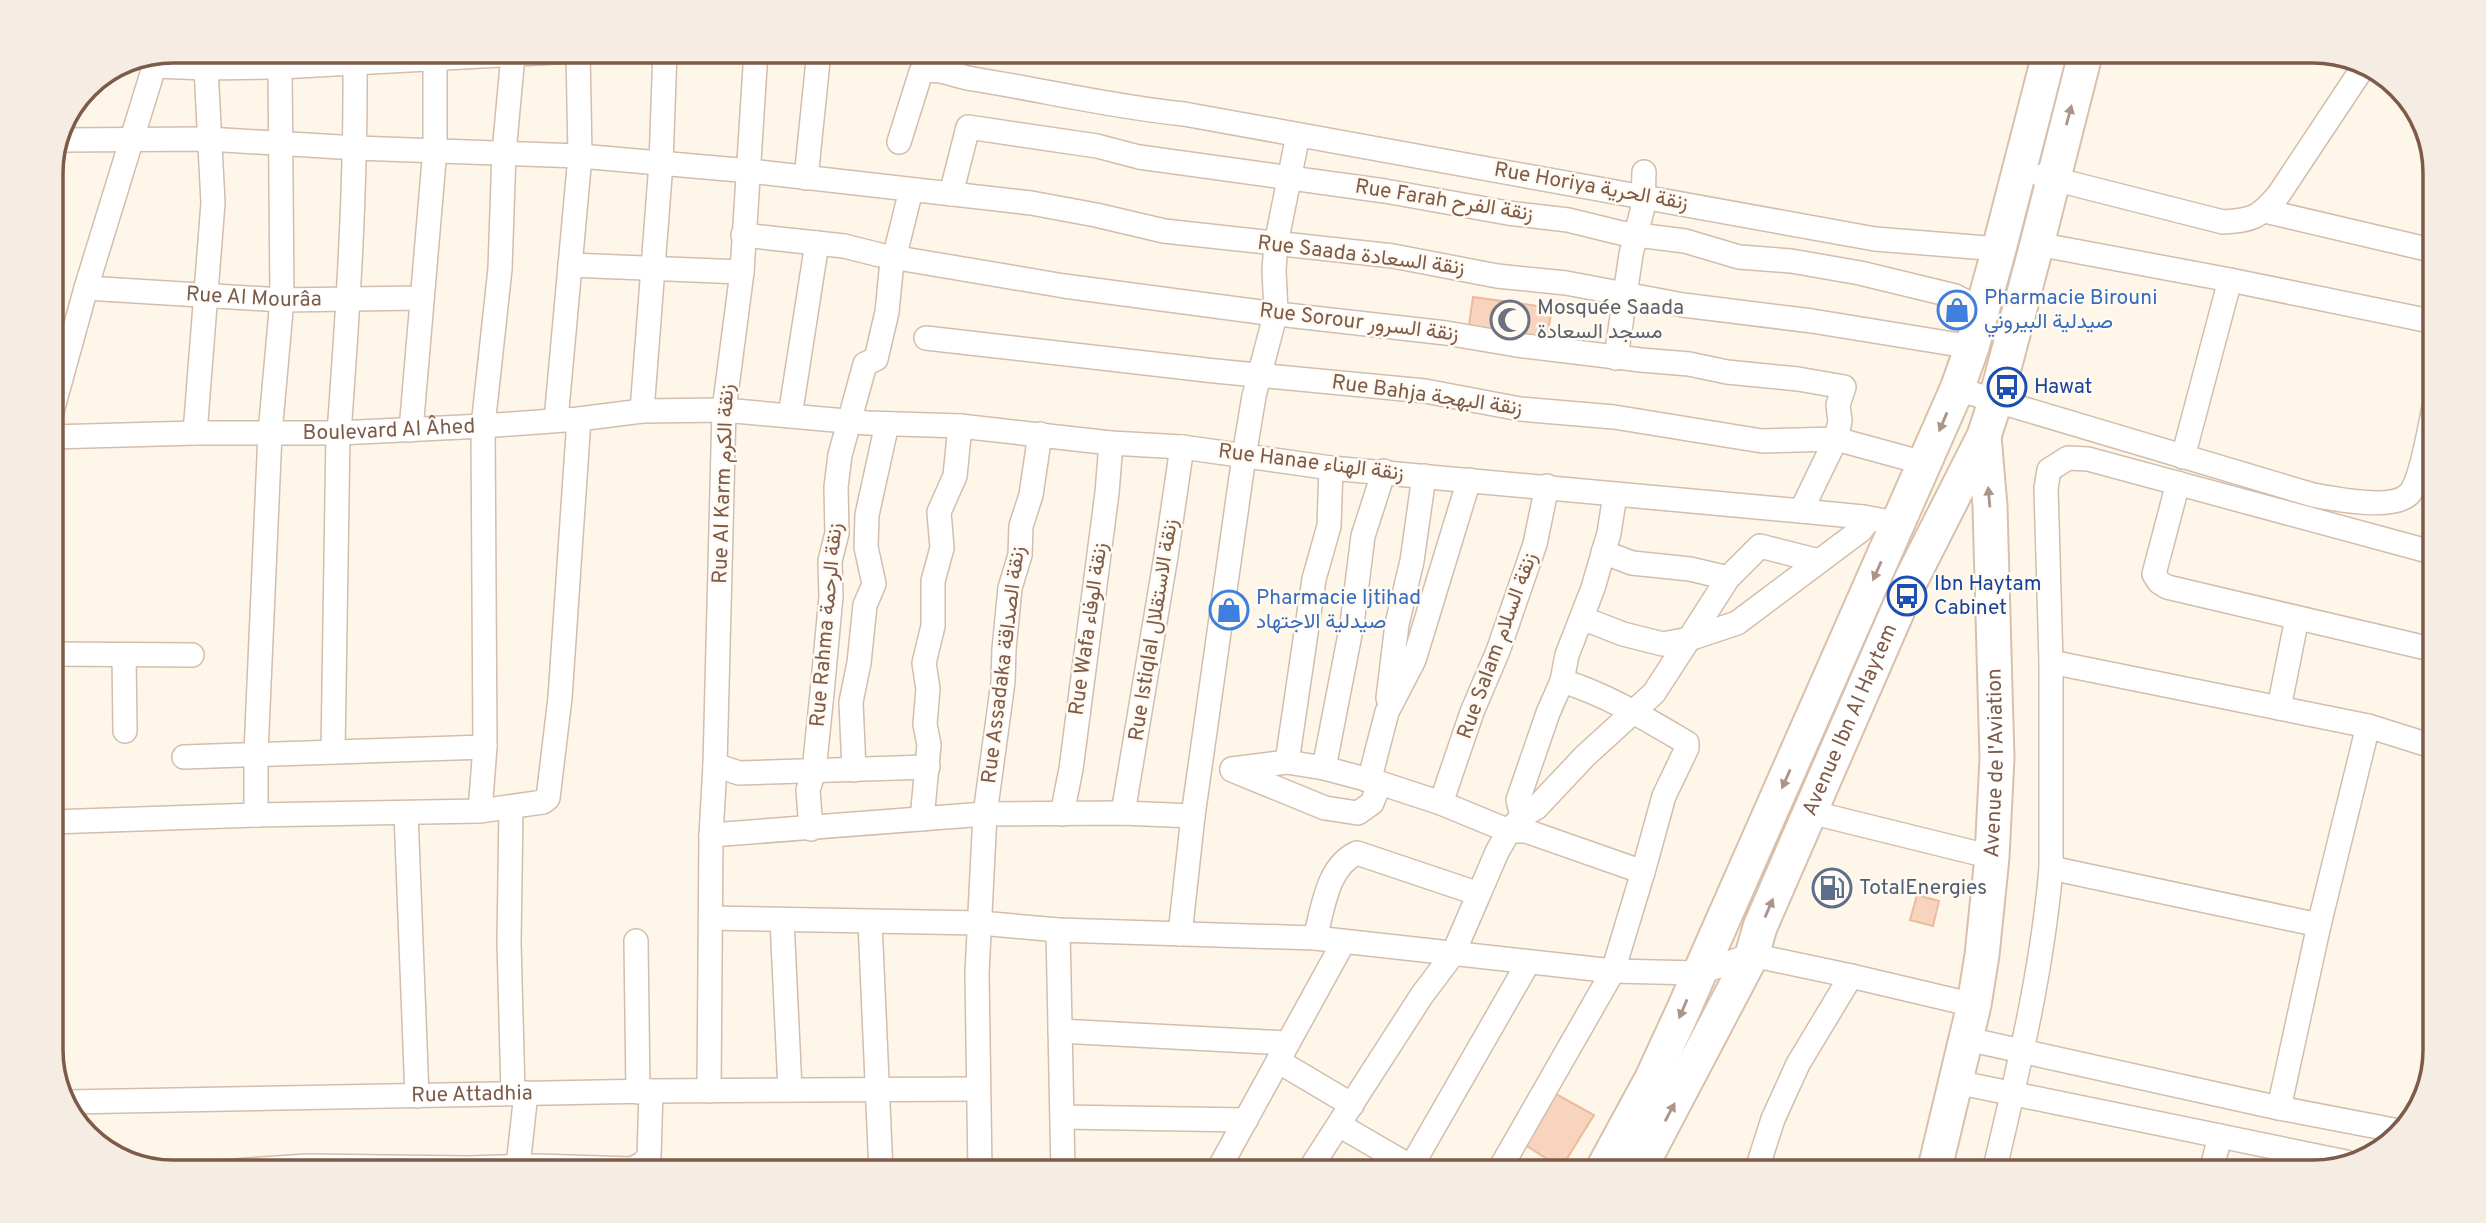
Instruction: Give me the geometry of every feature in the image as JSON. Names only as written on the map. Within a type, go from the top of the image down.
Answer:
[{"type":"street","points":[[175,63],[206,68],[280,67],[313,63]]},
{"type":"street","points":[[333,751],[338,433],[349,300],[356,148],[346,63]]},
{"type":"street","points":[[411,429],[435,149],[422,63]]},
{"type":"street","points":[[480,811],[485,747],[483,426],[500,269],[504,153],[500,63]]},
{"type":"street","points":[[556,420],[580,156],[576,63]]},
{"type":"street","points":[[642,411],[661,163],[665,63]]},
{"type":"street","name":"Rue Al Karm زنقة الكرم","points":[[709,1091],[711,835],[724,410],[741,272],[755,63]]},
{"type":"street","points":[[806,178],[819,63]]},
{"type":"street","name":"Avenue Ibn Al Haytem","points":[[1607,1160],[1651,1078],[1957,389],[1972,347],[1999,249],[2047,63]]},
{"type":"street","name":"Avenue Ibn Al Haytem","points":[[1652,1160],[1752,955],[1760,927],[1911,580],[1983,436],[1995,402],[2083,63]]},
{"type":"street","points":[[63,334],[86,288],[156,65]]},
{"type":"street","points":[[256,815],[256,753],[270,433],[282,300],[280,67]]},
{"type":"street","points":[[195,433],[213,203],[206,68]]},
{"type":"street","name":"Rue Horiya زنقة الحرية","points":[[899,142],[921,72],[934,68],[960,77],[1091,102],[1184,114],[1875,239],[1999,249]]},
{"type":"street","points":[[2018,169],[2223,222],[2247,220],[2265,211],[2279,194],[2359,73]]},
{"type":"street","name":"Rue Farah زنقة الفرح","points":[[951,194],[968,127],[1097,146],[1139,157],[1385,191],[1685,241],[1739,257],[1791,261],[1860,273],[1955,296],[1982,310]]},
{"type":"street","points":[[1180,934],[1193,816],[1244,456],[1276,312],[1276,244],[1298,135]]},
{"type":"street","name":"Rue Saada زنقة السعادة","points":[[68,140],[208,139],[356,148],[435,149],[580,156],[750,171],[1070,210],[1164,231],[1392,256],[1497,276],[1566,283],[1683,305],[1812,321],[1972,347]]},
{"type":"street","points":[[1616,358],[1631,254],[1644,197],[1644,172]]},
{"type":"street","points":[[894,257],[911,190]]},
{"type":"street","points":[[2265,211],[2423,248]]},
{"type":"street","name":"Rue Sorour زنقة السرور","points":[[743,235],[844,246],[1064,286],[1446,332],[1517,345],[1689,364],[1727,372],[1844,387],[1838,405],[1840,421],[1836,439],[1801,511]]},
{"type":"street","points":[[790,416],[817,243]]},
{"type":"street","points":[[2037,244],[2423,320]]},
{"type":"street","name":"Rue Rahma زنقة الرحمة","points":[[811,828],[808,790],[814,771],[830,608],[830,561],[837,533],[836,487],[840,455],[865,364],[876,359],[887,312],[894,257]]},
{"type":"street","points":[[570,265],[741,272]]},
{"type":"street","points":[[2183,457],[2230,280]]},
{"type":"street","name":"Rue Al Mourâa","points":[[86,288],[282,300],[422,298]]},
{"type":"street","name":"Rue Bahja زنقة البهجة","points":[[926,338],[1260,376],[1425,391],[1520,409],[1614,417],[1762,441],[1836,439],[1924,463]]},
{"type":"street","points":[[1957,389],[2313,495],[2351,502],[2380,502],[2408,496],[2420,472],[2423,458]]},
{"type":"street","name":"Boulevard Al Âhed","points":[[63,437],[338,433],[483,426],[642,411],[724,410]]},
{"type":"street","name":"Rue Hanae زنقة الهناء","points":[[724,410],[887,424],[960,426],[1111,443],[1182,447],[1331,468],[1547,486],[1615,495],[1863,517],[1896,523]]},
{"type":"street","points":[[63,822],[480,811],[536,804],[548,798],[560,698],[579,419]]},
{"type":"street","points":[[854,770],[851,702],[859,663],[865,606],[874,584],[866,547],[867,515],[887,424]]},
{"type":"street","points":[[922,819],[929,746],[925,724],[928,689],[924,663],[933,626],[933,581],[942,548],[939,512],[955,475],[960,426]]},
{"type":"street","name":"Rue Assadaka زنقة الصداقة","points":[[980,1160],[980,923],[985,814],[1003,682],[1010,588],[1020,555],[1021,526],[1031,495],[1040,434]]},
{"type":"street","name":"Avenue de l'Aviation","points":[[1937,1160],[1967,1039],[1984,941],[1992,857],[1997,758],[1990,506],[1983,436]]},
{"type":"street","name":"Rue Wafa زنقة الوفاء","points":[[1062,814],[1071,769],[1107,493],[1111,443]]},
{"type":"street","name":"Rue Istiqlal زنقة الاستقلال","points":[[1123,813],[1182,447]]},
{"type":"street","points":[[1997,1160],[2040,965],[2051,868],[2052,662],[2046,488],[2049,470],[2068,458],[2088,459],[2423,550]]},
{"type":"street","name":"Avenue de l'Aviation","points":[[1924,463],[1956,487],[1991,558]]},
{"type":"street","points":[[1287,762],[1314,579],[1329,526],[1331,468]]},
{"type":"street","points":[[1325,768],[1352,624],[1363,536],[1384,471]]},
{"type":"street","points":[[1231,770],[1325,808],[1358,813],[1372,803],[1372,770],[1387,712],[1397,624],[1412,561],[1424,476]]},
{"type":"street","points":[[1387,712],[1414,660],[1469,480]]},
{"type":"street","points":[[2178,483],[2154,574],[2159,582],[2167,587],[2423,647]]},
{"type":"street","name":"Rue Salam زنقة السلام","points":[[1441,803],[1535,544],[1547,486]]},
{"type":"street","points":[[1516,823],[1518,800],[1562,681],[1567,655],[1603,552],[1615,495]]},
{"type":"street","points":[[1582,618],[1623,634],[1663,644],[1689,639],[1737,623],[1865,526],[1867,522],[1863,517]]},
{"type":"street","points":[[1316,1160],[1422,995],[1453,954],[1491,862],[1516,823],[1654,693],[1728,578],[1760,546],[1819,561]]},
{"type":"street","points":[[1603,552],[1632,563],[1690,569],[1728,578]]},
{"type":"street","points":[[2279,708],[2297,618]]},
{"type":"street","points":[[63,654],[192,655]]},
{"type":"street","points":[[124,656],[125,731]]},
{"type":"street","points":[[2052,662],[2368,726],[2423,743]]},
{"type":"street","points":[[1505,1160],[1613,971],[1664,796],[1687,748],[1687,743],[1633,713],[1562,681]]},
{"type":"street","points":[[2279,1108],[2319,925],[2368,726]]},
{"type":"street","points":[[184,757],[485,747]]},
{"type":"street","points":[[1200,774],[1287,762],[1325,768],[1516,823],[1526,831],[1643,872]]},
{"type":"street","points":[[715,765],[739,773],[928,767]]},
{"type":"street","points":[[511,808],[509,942],[520,1093],[518,1160]]},
{"type":"street","points":[[1810,812],[1992,857]]},
{"type":"street","points":[[406,813],[416,1096]]},
{"type":"street","points":[[711,835],[985,814],[1123,813],[1193,816]]},
{"type":"street","points":[[1315,938],[1329,885],[1345,858],[1357,853],[1479,894]]},
{"type":"street","points":[[2051,868],[2319,925]]},
{"type":"street","points":[[711,918],[980,923],[1058,930],[1315,938],[1613,971],[1698,973],[1752,955],[1973,1005]]},
{"type":"street","points":[[782,920],[790,1090]]},
{"type":"street","points":[[870,922],[881,1160]]},
{"type":"street","points":[[1058,930],[1063,1160]]},
{"type":"street","points":[[636,941],[649,1157],[646,1160]]},
{"type":"street","points":[[1224,1160],[1343,943]]},
{"type":"street","points":[[1420,1160],[1528,963]]},
{"type":"street","points":[[1760,1160],[1773,1119],[1798,1064],[1851,976]]},
{"type":"street","points":[[1060,1031],[1283,1052],[1352,1105]]},
{"type":"street","points":[[1967,1039],[2279,1108],[2390,1129]]},
{"type":"street","points":[[1956,1082],[2330,1159]]},
{"type":"street","name":"Rue Attadhia","points":[[76,1102],[644,1091],[978,1089]]},
{"type":"street","points":[[1062,1117],[1246,1120]]},
{"type":"street","points":[[1339,1125],[1398,1160]]},
{"type":"street","points":[[2214,1160],[2220,1136]]},
{"type":"building","name":"Mosquée Saada مسجد السعادة","points":[[1473,297],[1552,308],[1546,344],[1468,332]]},
{"type":"building","name":"TotalEnergies","points":[[1825,872],[1846,877],[1840,904],[1818,898]]},
{"type":"building","name":"TotalEnergies","points":[[1917,895],[1939,901],[1933,926],[1910,920]]},
{"type":"building","points":[[1554,1093],[1594,1115],[1566,1160],[1549,1160],[1524,1144]]},
{"type":"place","name":"Pharmacie Birouni صيدلية البيروني","points":[[1957,310]]},
{"type":"place","name":"Mosquée Saada مسجد السعادة","points":[[1510,320]]},
{"type":"place","name":"Hawat","points":[[2007,387]]},
{"type":"place","name":"Ibn Haytam Cabinet","points":[[1907,596]]},
{"type":"place","name":"Pharmacie Ijtihad صيدلية الاجتهاد","points":[[1229,610]]},
{"type":"place","name":"TotalEnergies","points":[[1832,888]]}]
